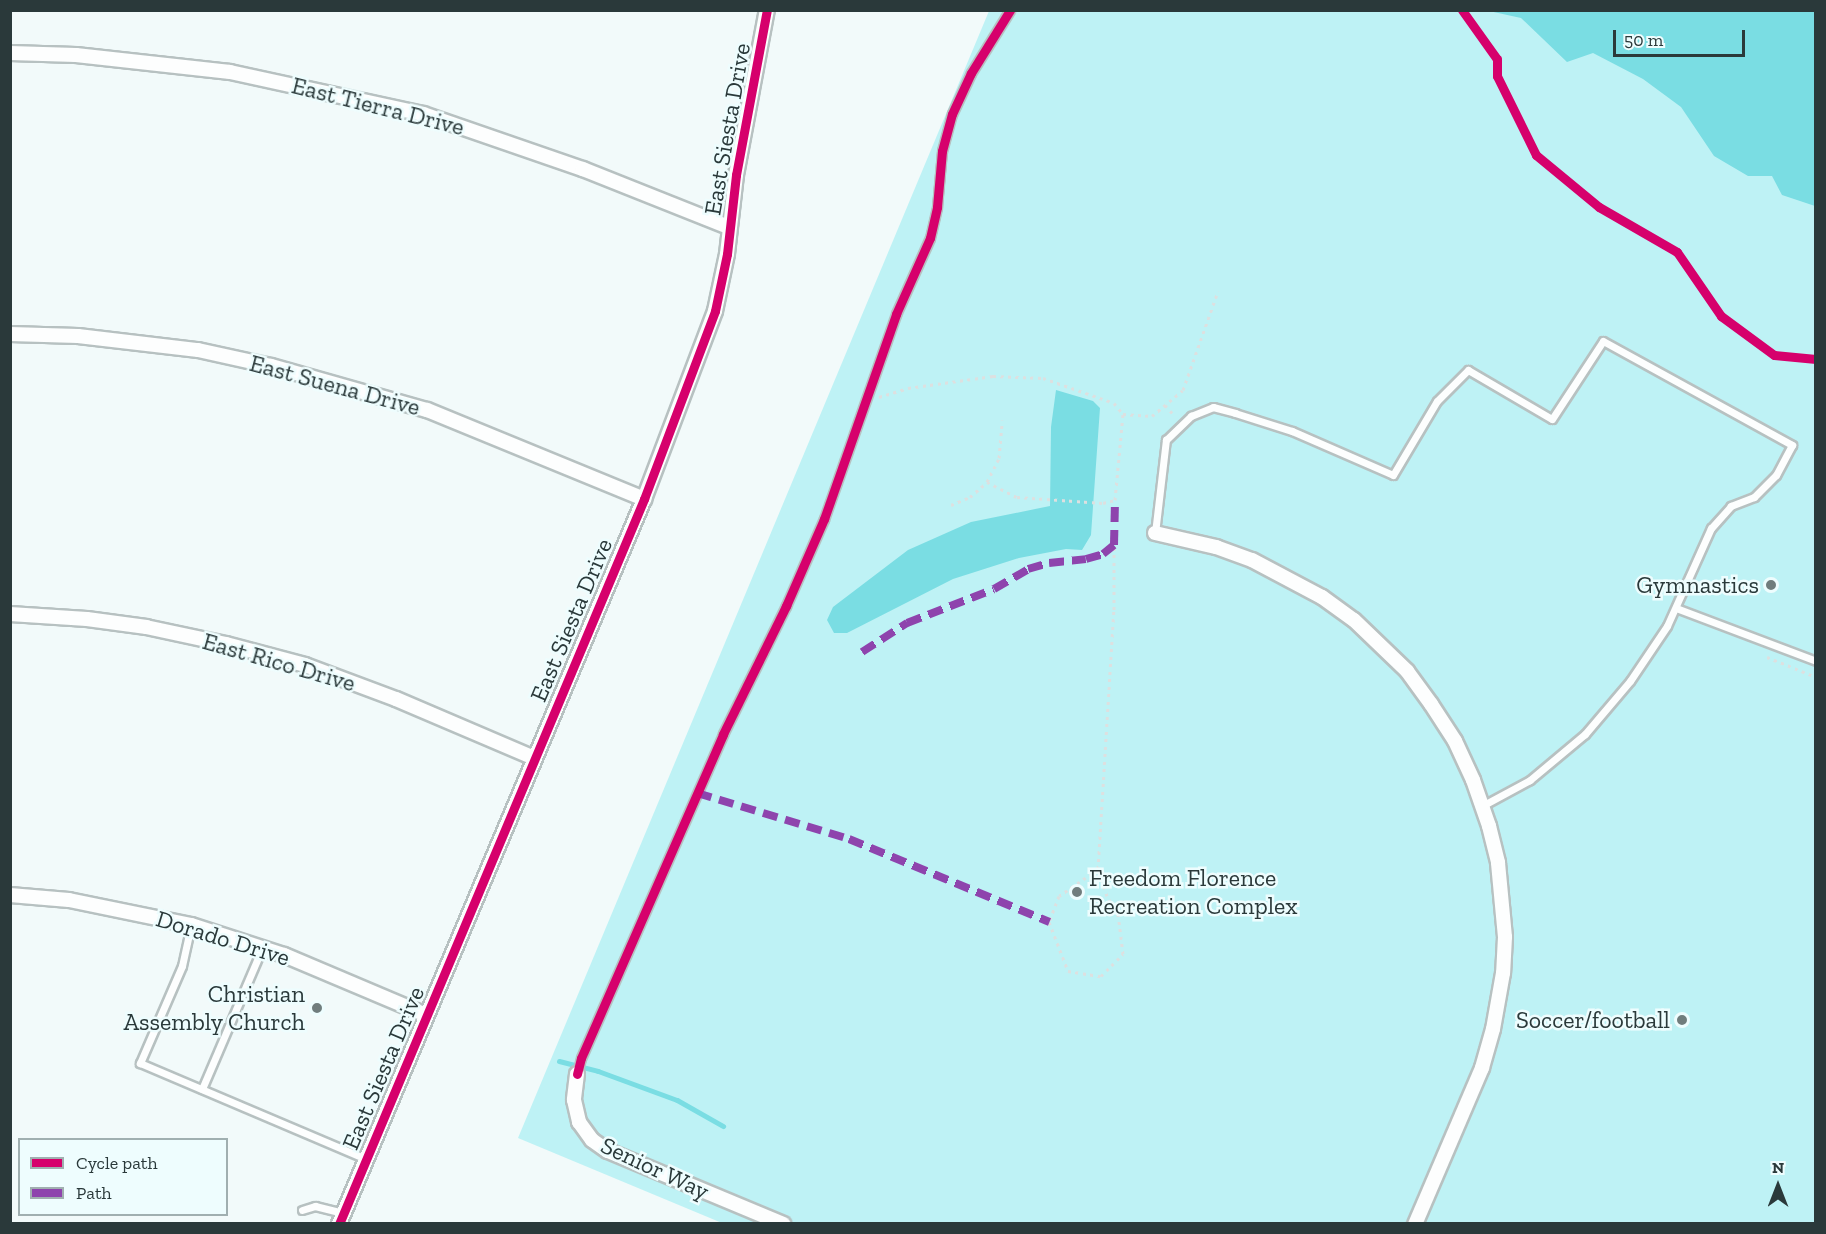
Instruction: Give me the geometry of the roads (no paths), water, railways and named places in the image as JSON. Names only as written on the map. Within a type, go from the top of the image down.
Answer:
[{"type":"street","name":"East Siesta Drive","points":[[341,1218],[644,499],[715,311],[721,287],[736,175],[767,10]]},
{"type":"street","name":"East Tierra Drive","points":[[10,53],[75,55],[203,68],[392,106],[494,136],[729,227]]},
{"type":"street","name":"East Suena Drive","points":[[10,334],[78,336],[198,351],[282,369],[427,410],[644,499]]},
{"type":"street","points":[[1155,533],[1216,548],[1252,560],[1305,587],[1354,620],[1392,656],[1431,704],[1455,741],[1482,806],[1498,863],[1503,901],[1503,973],[1493,1029],[1482,1068],[1415,1224]]},
{"type":"street","name":"East Rico Drive","points":[[10,614],[87,619],[146,627],[226,644],[305,665],[396,699],[534,758]]},
{"type":"street","name":"Dorado Drive","points":[[10,895],[69,900],[191,924],[262,947],[426,1015]]},
{"type":"street","name":"Senior Way","points":[[577,1074],[574,1100],[579,1122],[592,1140],[608,1151],[763,1220],[783,1224]]},
{"type":"lane","points":[[577,1074],[581,1058],[723,734],[786,606],[824,519],[863,402],[896,314],[930,238],[937,207],[942,151],[952,114],[971,73],[1010,10]]},
{"type":"lane","points":[[1155,533],[1166,440],[1191,416],[1213,407],[1235,413],[1292,431],[1393,475],[1437,401],[1468,370],[1552,419],[1603,341],[1792,445],[1776,475],[1754,497],[1731,506],[1711,528],[1676,608],[1630,681],[1585,734],[1530,780],[1482,806]]},
{"type":"lane","points":[[1676,608],[1815,661]]},
{"type":"lane","points":[[191,924],[183,966],[140,1063],[366,1159]]},
{"type":"lane","points":[[202,1089],[262,947]]},
{"type":"lane","points":[[302,1210],[315,1206],[341,1218]]},
{"type":"water","points":[[1489,11],[1815,11],[1815,206],[1782,195],[1772,176],[1748,176],[1714,156],[1681,107],[1643,79],[1593,53],[1567,62],[1521,18]]},
{"type":"water","points":[[1056,390],[1093,401],[1100,408],[1091,535],[1082,550],[1066,549],[1019,558],[953,579],[847,633],[834,633],[827,620],[833,607],[908,550],[971,522],[1050,506],[1051,427]]},
{"type":"waterway","points":[[559,1061],[598,1071],[677,1100],[723,1126]]},
{"type":"place","name":"Gymnastics","points":[[1771,585]]},
{"type":"place","name":"Freedom Florence Recreation Complex","points":[[1077,892]]},
{"type":"place","name":"Christian Assembly Church","points":[[317,1008]]},
{"type":"place","name":"Soccer/football","points":[[1682,1020]]}]
